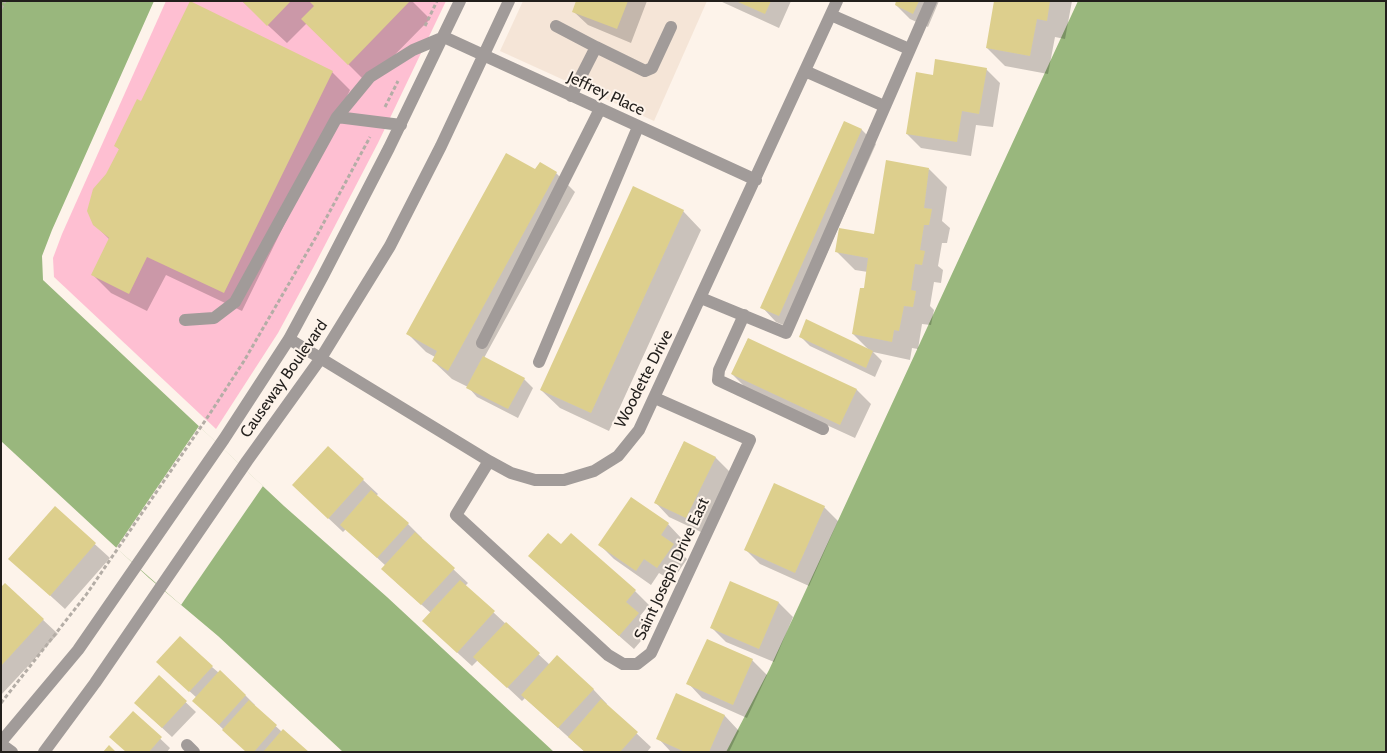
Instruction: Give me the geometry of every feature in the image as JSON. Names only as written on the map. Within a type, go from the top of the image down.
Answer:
[{"type":"street","name":"Causeway Boulevard","points":[[1,743],[78,650],[224,439],[289,339],[401,125],[460,1]]},
{"type":"street","name":"Causeway Boulevard","points":[[44,752],[95,683],[247,461],[321,358],[390,246],[441,146],[509,1]]},
{"type":"street","name":"Woodette Drive","points":[[289,339],[489,462],[511,473],[535,480],[564,480],[594,471],[618,456],[639,430],[837,1]]},
{"type":"street","points":[[701,298],[786,333],[931,1]]},
{"type":"street","points":[[831,15],[909,49]]},
{"type":"street","points":[[556,26],[645,71],[652,68],[671,27]]},
{"type":"street","points":[[185,320],[214,318],[234,302],[337,117],[370,77],[413,50],[444,37]]},
{"type":"street","name":"Jeffrey Place","points":[[444,37],[756,180]]},
{"type":"street","points":[[571,96],[596,47]]},
{"type":"street","points":[[805,71],[884,106]]},
{"type":"street","points":[[482,343],[600,109]]},
{"type":"street","points":[[337,117],[401,125]]},
{"type":"street","points":[[539,362],[638,126]]},
{"type":"street","points":[[744,316],[719,370],[718,380],[823,429]]},
{"type":"street","name":"Saint Joseph Drive East","points":[[489,462],[456,515],[608,655],[623,664],[637,664],[651,653],[750,440],[655,398]]},
{"type":"street","points":[[1,743],[12,752]]},
{"type":"path","points":[[1,9],[5,1]]},
{"type":"path","points":[[1,703],[97,580],[239,369],[316,237],[377,123],[437,1]]},
{"type":"shaded area","points":[[1,1],[154,1],[52,230],[42,256],[43,280],[284,506],[387,597],[554,752],[343,752],[218,636],[149,578],[1,441]]},
{"type":"shaded area","points":[[166,1],[446,1],[378,143],[312,270],[278,333],[216,429],[54,277],[53,258],[62,234]]},
{"type":"shaded area","points":[[523,1],[707,1],[654,121],[500,51]]},
{"type":"shaded area","points":[[1078,1],[1386,1],[1386,752],[726,752],[769,670]]},
{"type":"pier","points":[[199,426],[263,486],[181,605],[116,548]]},
{"type":"building","points":[[190,1],[333,71],[224,293],[147,257],[129,294],[91,275],[109,238],[93,225],[87,211],[93,189],[106,174],[119,149],[114,146],[137,99],[141,101]]},
{"type":"building","points":[[242,1],[291,1],[267,26]]},
{"type":"building","points":[[309,1],[410,1],[348,65],[301,19],[314,6]]},
{"type":"building","points":[[576,1],[628,1],[617,29],[572,12]]},
{"type":"building","points":[[736,1],[771,1],[765,14]]},
{"type":"building","points":[[896,1],[919,1],[913,14],[895,5]]},
{"type":"building","points":[[994,1],[1050,1],[1047,21],[1037,19],[1030,56],[986,48]]},
{"type":"building","points":[[935,59],[987,68],[979,114],[962,111],[957,142],[906,134],[916,72],[933,75]]},
{"type":"building","points":[[844,121],[862,129],[779,316],[760,308]]},
{"type":"building","points":[[506,153],[535,169],[540,162],[557,172],[448,371],[432,361],[437,351],[406,334]]},
{"type":"building","points":[[886,160],[929,168],[924,208],[932,209],[929,225],[924,225],[920,250],[925,251],[922,265],[915,264],[911,290],[916,291],[913,307],[904,306],[899,331],[894,330],[892,342],[852,334],[860,288],[864,288],[868,258],[835,252],[839,228],[874,234]]},
{"type":"building","points":[[633,186],[684,210],[591,413],[540,390]]},
{"type":"building","points":[[806,319],[873,351],[866,368],[799,337]]},
{"type":"building","points":[[748,338],[857,389],[840,425],[731,374]]},
{"type":"building","points":[[483,356],[525,378],[508,409],[466,388]]},
{"type":"building","points":[[684,441],[716,457],[686,518],[654,503]]},
{"type":"building","points":[[328,446],[364,479],[328,519],[292,485]]},
{"type":"building","points":[[774,483],[825,506],[795,573],[744,550]]},
{"type":"building","points":[[371,490],[409,523],[377,558],[340,525]]},
{"type":"building","points":[[631,497],[669,523],[661,535],[674,544],[657,568],[644,559],[636,571],[598,545]]},
{"type":"building","points":[[55,506],[96,543],[50,596],[8,559]]},
{"type":"building","points":[[415,532],[455,568],[421,605],[381,569]]},
{"type":"building","points":[[548,533],[561,544],[571,533],[636,590],[626,602],[639,613],[619,636],[528,556]]},
{"type":"building","points":[[460,580],[495,611],[457,653],[422,621]]},
{"type":"building","points":[[730,581],[779,602],[759,649],[710,628]]},
{"type":"building","points":[[5,583],[44,619],[1,666],[1,587]]},
{"type":"building","points":[[506,622],[540,653],[507,688],[473,657]]},
{"type":"building","points":[[180,636],[213,666],[189,692],[156,662]]},
{"type":"building","points":[[707,639],[753,659],[733,705],[686,684]]},
{"type":"building","points":[[557,655],[594,689],[558,728],[521,695]]},
{"type":"building","points":[[220,670],[246,695],[219,725],[192,701]]},
{"type":"building","points":[[159,675],[187,701],[162,728],[134,703]]},
{"type":"building","points":[[676,693],[725,715],[709,752],[685,752],[656,739]]},
{"type":"building","points":[[601,699],[638,732],[620,752],[585,752],[568,737]]},
{"type":"building","points":[[249,700],[277,725],[254,752],[246,752],[222,730]]},
{"type":"building","points":[[133,711],[162,737],[149,752],[126,752],[109,737]]},
{"type":"building","points":[[283,729],[309,752],[263,752]]},
{"type":"building","points":[[109,745],[116,752],[103,752]]}]
